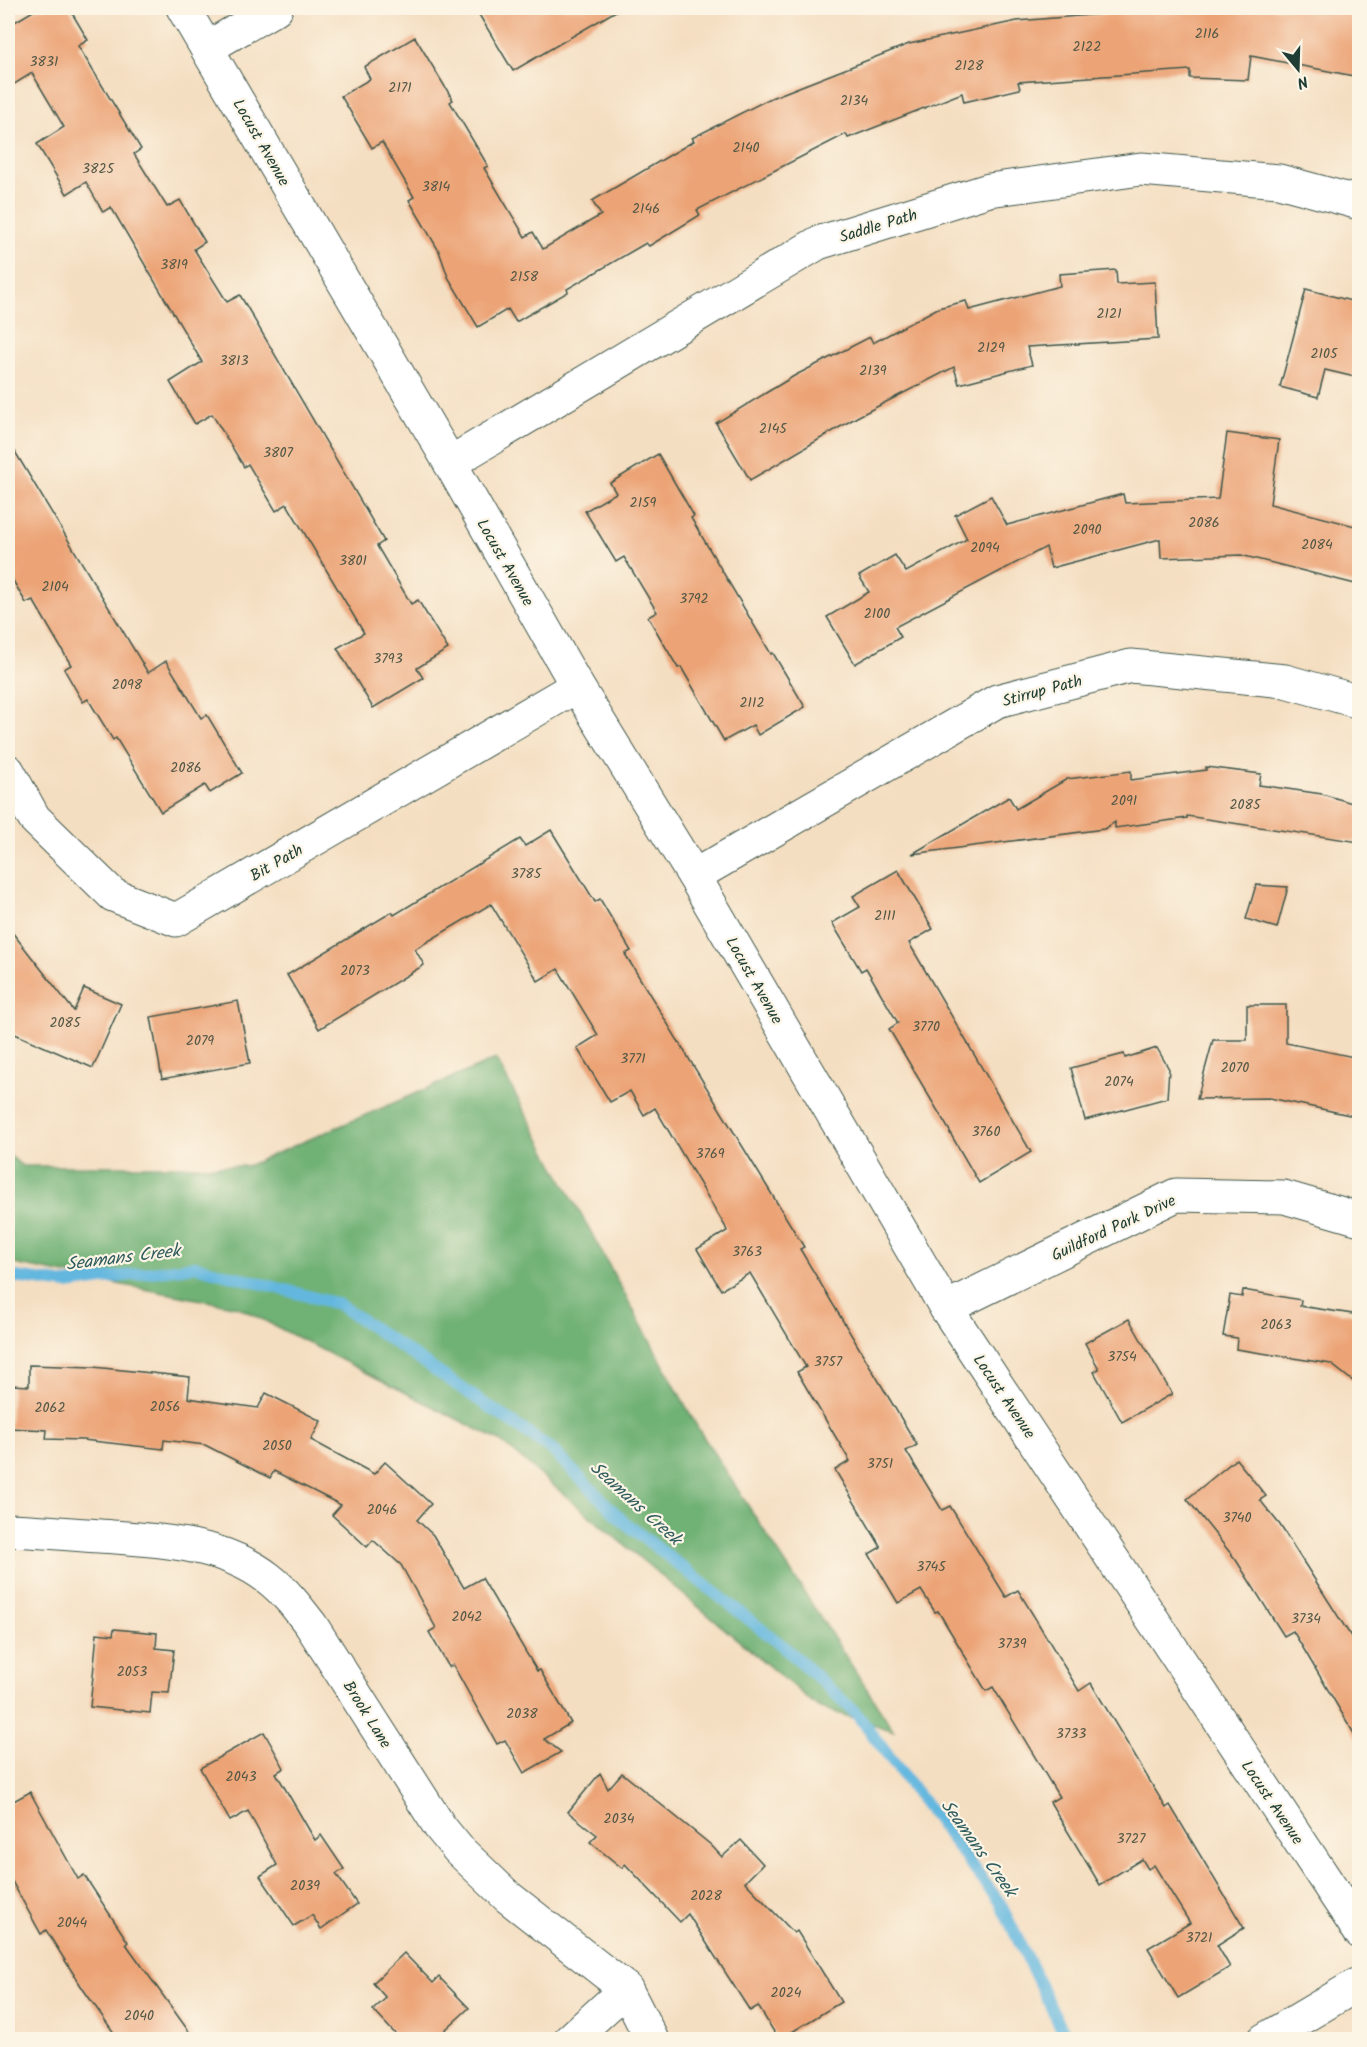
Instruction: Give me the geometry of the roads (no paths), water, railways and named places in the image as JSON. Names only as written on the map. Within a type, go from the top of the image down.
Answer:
[{"type":"street","name":"Locust Avenue","points":[[183,8],[450,463],[577,686],[694,876],[946,1308],[1359,1932]]},
{"type":"street","points":[[207,48],[276,8]]},
{"type":"street","name":"Saddle Path","points":[[450,463],[818,243],[989,190],[1141,169],[1279,181],[1359,203]]},
{"type":"street","name":"Stirrup Path","points":[[694,876],[997,701],[1119,669],[1131,666],[1285,681],[1359,702]]},
{"type":"street","name":"Bit Path","points":[[8,771],[34,818],[113,895],[176,921],[577,686]]},
{"type":"street","name":"Guildford Park Drive","points":[[946,1308],[1176,1195],[1284,1197],[1359,1220]]},
{"type":"street","name":"Brook Lane","points":[[8,1530],[153,1540],[208,1550],[241,1562],[267,1577],[290,1598],[312,1625],[424,1805],[458,1849],[508,1897],[626,1989],[652,2040]]},
{"type":"street","points":[[1264,2040],[1359,1983]]},
{"type":"street","points":[[570,2040],[626,1989]]},
{"type":"waterway","name":"Seamans Creek","points":[[8,1276],[67,1284],[195,1266],[338,1304],[551,1449],[624,1522],[783,1646],[856,1713],[1000,1903],[1067,2040]]}]
